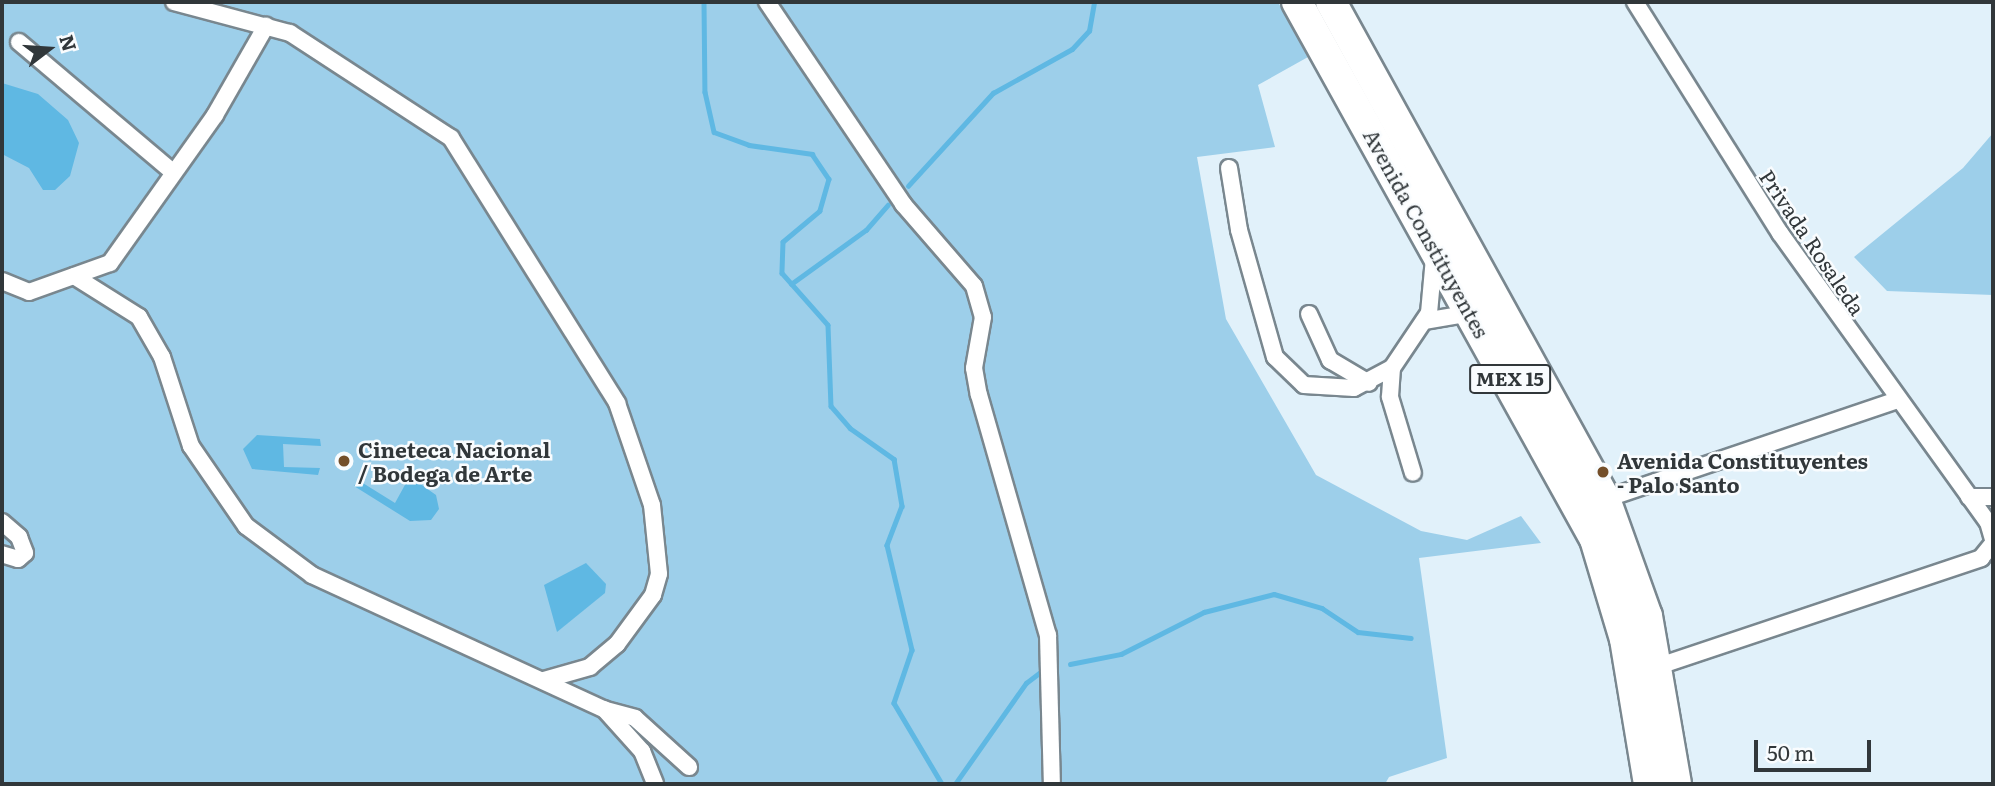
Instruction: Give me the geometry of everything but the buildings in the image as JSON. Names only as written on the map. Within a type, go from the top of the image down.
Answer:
[{"type":"highway","name":"Avenida Constituyentes","points":[[1297,2],[1472,313],[1607,566],[1650,784]]},
{"type":"highway","name":"Avenida Constituyentes","points":[[1331,2],[1605,499],[1628,554],[1659,666],[1676,784]]},
{"type":"street","points":[[174,2],[290,33],[451,138],[617,403],[652,505],[659,574],[653,595],[617,644],[590,667],[544,680]]},
{"type":"street","points":[[767,2],[903,204],[974,286],[984,317],[974,368],[979,395],[1048,635],[1052,784]]},
{"type":"street","name":"Privada Rosaleda","points":[[1634,2],[1780,233],[1969,497],[1993,541],[1981,558],[1659,666]]},
{"type":"street","points":[[2,281],[29,292],[110,263],[173,172],[267,26]]},
{"type":"street","points":[[19,43],[173,172]]},
{"type":"street","points":[[1229,168],[1239,230],[1275,357],[1287,373],[1314,388],[1369,383],[1391,369],[1424,321],[1433,295],[1434,245]]},
{"type":"street","points":[[74,276],[139,317],[162,357],[191,446],[246,526],[312,575],[604,709],[635,719],[689,767]]},
{"type":"street","points":[[1424,321],[1472,313]]},
{"type":"street","points":[[1309,314],[1330,360],[1369,383]]},
{"type":"street","points":[[1391,369],[1390,397],[1413,473]]},
{"type":"street","points":[[1605,499],[1898,400]]},
{"type":"street","points":[[1969,497],[1993,497]]},
{"type":"street","points":[[2,522],[19,537],[25,552],[18,559],[2,554]]},
{"type":"street","points":[[604,709],[642,751],[655,784]]},
{"type":"shaded area","points":[[2,2],[1278,2],[1308,57],[1258,85],[1275,147],[1197,157],[1226,319],[1316,475],[1421,531],[1467,540],[1521,516],[1541,543],[1419,558],[1447,758],[1389,777],[1385,784],[2,784]]},
{"type":"shaded area","points":[[2,83],[38,94],[68,120],[79,143],[70,176],[55,190],[43,190],[29,168],[2,154]]},
{"type":"shaded area","points":[[1993,133],[1993,295],[1887,291],[1854,257],[1963,168]]},
{"type":"shaded area","points":[[257,435],[320,439],[321,446],[283,444],[284,467],[320,468],[318,475],[252,469],[243,449]]},
{"type":"shaded area","points":[[399,469],[436,495],[439,509],[431,520],[410,521],[354,486],[358,480],[395,503],[406,483],[395,475]]},
{"type":"shaded area","points":[[586,563],[606,584],[605,593],[557,632],[544,585]]},
{"type":"waterway","points":[[704,2],[705,92],[714,132],[749,145],[812,154],[829,179],[820,211],[783,242],[782,273],[828,325],[831,406],[850,428],[894,459],[902,506],[887,545],[912,650],[894,703],[942,784]]},
{"type":"waterway","points":[[908,186],[993,93],[1072,49],[1089,31],[1094,2]]},
{"type":"waterway","points":[[791,284],[866,230],[888,205]]},
{"type":"waterway","points":[[1070,664],[1121,654],[1204,612],[1274,594],[1322,608],[1358,632],[1411,638]]},
{"type":"waterway","points":[[955,784],[1026,683],[1042,671]]},
{"type":"place","name":"Cineteca Nacional / Bodega de Arte","points":[[344,461]]},
{"type":"place","name":"Avenida Constituyentes - Palo Santo","points":[[1603,472]]}]
